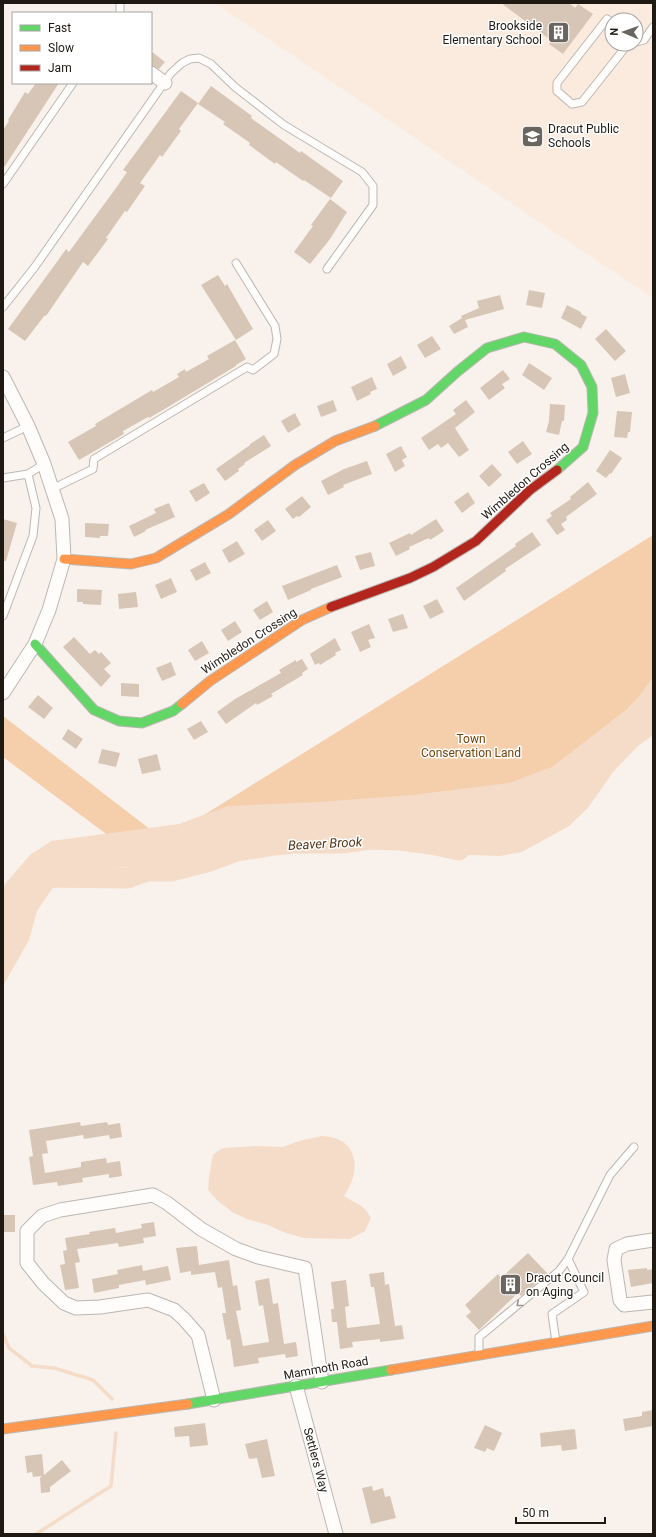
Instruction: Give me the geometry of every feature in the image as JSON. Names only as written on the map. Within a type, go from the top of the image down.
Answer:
[{"type":"street","points":[[152,74],[165,83]]},
{"type":"street","name":"Wimbledon Crossing","points":[[35,644],[94,710],[119,721],[142,723],[173,711],[210,681],[302,620],[341,602],[410,578],[433,568],[476,540],[530,490],[560,468],[583,447],[593,413],[592,387],[581,365],[555,344],[524,337],[487,348],[426,400],[381,424],[335,441],[295,465],[229,514],[156,558],[132,564],[102,563],[64,559]]},
{"type":"street","points":[[3,377],[28,426],[44,464],[62,519],[64,559],[49,610],[35,644],[3,693]]},
{"type":"street","points":[[214,1400],[198,1335],[184,1318],[174,1310],[148,1300],[100,1307],[76,1308],[64,1304],[43,1283],[27,1263],[27,1231],[42,1216],[60,1210],[152,1195],[167,1203],[201,1229],[236,1249],[258,1257],[305,1268],[322,1382]]},
{"type":"street","points":[[653,1240],[627,1244],[616,1249],[614,1260],[620,1300],[624,1305],[653,1302]]},
{"type":"street","name":"Mammoth Road","points":[[3,1429],[214,1400],[653,1326]]},
{"type":"street","name":"Settlers Way","points":[[296,1386],[336,1534]]},
{"type":"lane","points":[[604,23],[558,83],[557,91],[572,104],[582,102],[622,52]]},
{"type":"lane","points":[[644,40],[653,27]]},
{"type":"lane","points":[[3,307],[34,268],[171,73],[182,63],[190,59],[199,58],[212,64],[235,87],[284,125],[362,172],[373,186],[373,205],[327,269]]},
{"type":"lane","points":[[3,184],[72,84]]},
{"type":"lane","points":[[52,489],[93,469],[94,460],[100,456],[247,367],[253,370],[274,354],[277,339],[275,326],[236,263]]},
{"type":"lane","points":[[3,438],[28,426]]},
{"type":"lane","points":[[3,478],[28,474],[44,464]]},
{"type":"lane","points":[[3,616],[33,536],[36,508],[28,474]]},
{"type":"lane","points":[[479,1355],[478,1337],[560,1271],[568,1259],[610,1175],[634,1147]]},
{"type":"lane","points":[[556,1342],[552,1314],[584,1292],[568,1259]]},
{"type":"shaded area","name":"Dracut Public Schools","points":[[215,3],[653,3],[653,298],[548,228]]},
{"type":"shaded area","points":[[653,677],[653,735],[638,746],[613,772],[588,808],[569,826],[522,852],[500,856],[466,855],[437,847],[425,840],[385,831],[330,834],[314,840],[303,839],[237,856],[134,867],[95,868],[70,874],[52,889],[37,911],[29,940],[3,986],[3,890],[5,884],[30,855],[51,841],[179,824],[228,806],[319,802],[412,795],[509,783],[552,767],[626,710],[641,694]]},
{"type":"shaded area","points":[[321,1136],[334,1138],[343,1142],[350,1149],[354,1157],[355,1166],[353,1176],[350,1186],[344,1196],[362,1206],[371,1218],[365,1231],[350,1239],[304,1238],[283,1232],[232,1212],[217,1200],[208,1190],[213,1155],[219,1150],[224,1148],[256,1146],[283,1147],[299,1141]]},
{"type":"green space","name":"Town Conservation Land","points":[[653,535],[653,695],[504,826],[342,820],[145,863],[3,757],[3,716],[164,840]]},
{"type":"building","name":"Brookside Elementary School","points":[[501,3],[569,3],[575,8],[578,4],[593,14],[563,54],[549,44],[552,41]]},
{"type":"building","points":[[152,52],[165,62],[159,69],[152,66]]},
{"type":"building","points":[[35,84],[58,84],[3,169],[3,130],[25,92],[28,94]]},
{"type":"building","points":[[211,86],[252,116],[251,118],[262,126],[300,153],[301,151],[343,181],[331,198],[276,162],[275,164],[249,145],[250,143],[223,124],[225,122],[198,104]]},
{"type":"building","points":[[181,91],[198,103],[179,129],[181,131],[162,157],[160,155],[140,183],[145,186],[127,212],[125,211],[106,238],[108,239],[88,266],[83,262],[46,316],[45,315],[25,341],[8,329],[66,249],[69,252],[116,188],[127,172],[123,170]]},
{"type":"building","points":[[330,199],[347,212],[330,239],[310,264],[294,252]]},
{"type":"building","points":[[218,275],[225,286],[227,284],[253,329],[236,340],[201,285]]},
{"type":"building","points":[[529,290],[545,293],[542,308],[526,305]]},
{"type":"building","points":[[500,295],[504,309],[465,320],[468,327],[454,334],[449,326],[462,318],[461,316],[479,308],[477,301]]},
{"type":"building","points":[[567,305],[581,312],[581,314],[587,317],[581,329],[561,318]]},
{"type":"building","points":[[606,329],[626,351],[615,361],[595,339]]},
{"type":"building","points":[[432,336],[441,349],[425,358],[417,345]]},
{"type":"building","points":[[235,340],[246,359],[163,410],[123,431],[124,434],[79,460],[68,442],[152,390],[153,392],[179,377],[177,374],[185,369],[186,372],[209,359],[207,356]]},
{"type":"building","points":[[401,356],[407,368],[393,376],[387,364]]},
{"type":"building","points":[[529,363],[552,378],[544,390],[522,375]]},
{"type":"building","points":[[503,370],[510,379],[502,384],[505,388],[489,400],[480,388]]},
{"type":"building","points":[[625,374],[630,393],[616,397],[611,378]]},
{"type":"building","points":[[372,377],[377,389],[370,392],[371,394],[357,401],[351,387]]},
{"type":"building","points":[[333,400],[337,411],[321,417],[317,406]]},
{"type":"building","points":[[466,400],[475,412],[455,428],[469,450],[459,457],[448,443],[441,448],[438,444],[429,450],[421,438],[456,414],[453,410]]},
{"type":"building","points":[[550,404],[565,405],[564,421],[562,421],[559,435],[546,432],[549,421]]},
{"type":"building","points":[[617,411],[632,412],[630,432],[628,432],[627,438],[614,437]]},
{"type":"building","points":[[295,413],[301,425],[288,433],[281,421]]},
{"type":"building","points":[[264,435],[271,446],[244,463],[245,464],[238,469],[239,471],[225,481],[216,469]]},
{"type":"building","points":[[523,441],[532,454],[517,464],[508,452]]},
{"type":"building","points":[[401,446],[407,457],[402,460],[405,466],[395,472],[386,454]]},
{"type":"building","points":[[610,450],[622,458],[611,474],[610,473],[606,478],[596,471]]},
{"type":"building","points":[[367,461],[372,474],[343,485],[344,487],[328,495],[321,481],[344,469]]},
{"type":"building","points":[[492,464],[502,475],[489,487],[479,476]]},
{"type":"building","points":[[588,482],[597,494],[566,517],[567,520],[561,524],[565,530],[557,535],[546,520],[552,516],[550,513],[571,499],[570,497]]},
{"type":"building","points":[[204,483],[210,493],[196,502],[189,491]]},
{"type":"building","points":[[468,492],[475,503],[462,513],[454,502]]},
{"type":"building","points":[[302,496],[311,507],[299,517],[297,516],[293,519],[285,509]]},
{"type":"building","points":[[169,503],[175,517],[145,530],[146,531],[134,537],[129,526],[156,513],[154,509]]},
{"type":"building","points":[[3,519],[17,523],[6,561],[3,561]]},
{"type":"building","points":[[436,519],[444,531],[430,540],[429,538],[409,547],[410,549],[396,556],[389,543],[410,533],[411,535]]},
{"type":"building","points":[[268,520],[276,531],[262,541],[254,530]]},
{"type":"building","points":[[85,523],[109,524],[108,536],[100,536],[100,538],[85,537]]},
{"type":"building","points":[[532,532],[541,545],[505,569],[506,571],[464,601],[456,588],[516,546],[515,544]]},
{"type":"building","points":[[237,541],[245,554],[229,563],[222,550]]},
{"type":"building","points":[[371,552],[375,566],[360,570],[355,556]]},
{"type":"building","points":[[205,562],[211,573],[196,581],[190,570]]},
{"type":"building","points":[[337,565],[342,577],[288,600],[282,586]]},
{"type":"building","points":[[171,578],[177,592],[161,599],[155,585]]},
{"type":"building","points":[[77,589],[102,590],[101,605],[83,604],[83,602],[77,602]]},
{"type":"building","points":[[136,592],[138,607],[119,609],[118,594]]},
{"type":"building","points":[[437,599],[444,612],[430,619],[423,606]]},
{"type":"building","points":[[267,601],[273,612],[260,620],[253,610]]},
{"type":"building","points":[[403,614],[408,628],[393,632],[388,619]]},
{"type":"building","points":[[235,621],[242,632],[228,641],[221,630]]},
{"type":"building","points":[[369,624],[375,638],[368,640],[371,647],[360,652],[351,632]]},
{"type":"building","points":[[74,637],[90,654],[95,650],[99,654],[101,652],[111,663],[104,669],[111,676],[101,687],[63,647]]},
{"type":"building","points":[[335,638],[341,650],[320,665],[319,663],[315,665],[310,654]]},
{"type":"building","points":[[202,641],[209,653],[195,661],[188,650]]},
{"type":"building","points":[[302,659],[308,669],[302,673],[303,675],[271,694],[273,696],[257,705],[256,703],[226,724],[217,712],[235,699],[281,673],[279,670],[296,660],[296,662]]},
{"type":"building","points":[[171,662],[176,675],[162,681],[156,668]]},
{"type":"building","points":[[121,683],[139,684],[139,697],[121,696]]},
{"type":"building","points":[[38,695],[53,708],[44,719],[28,707]]},
{"type":"building","points":[[201,721],[208,732],[194,740],[187,729]]},
{"type":"building","points":[[68,729],[83,739],[76,749],[62,739]]},
{"type":"building","points":[[102,749],[120,753],[116,767],[98,763]]},
{"type":"building","points":[[157,754],[161,770],[142,774],[138,759]]},
{"type":"building","points":[[80,1122],[81,1126],[107,1122],[108,1125],[120,1123],[122,1137],[110,1139],[109,1135],[84,1139],[83,1135],[46,1141],[48,1153],[42,1154],[45,1173],[81,1167],[81,1162],[106,1158],[107,1163],[120,1161],[122,1176],[109,1178],[109,1174],[82,1178],[83,1182],[58,1186],[57,1182],[33,1185],[29,1157],[33,1156],[29,1130]]},
{"type":"building","points":[[4,1215],[15,1215],[15,1232],[4,1232]]},
{"type":"building","points":[[154,1222],[156,1236],[143,1238],[144,1243],[119,1247],[118,1243],[77,1249],[80,1262],[75,1263],[79,1288],[65,1290],[60,1265],[65,1264],[63,1251],[67,1250],[65,1238],[115,1228],[116,1233],[142,1228],[141,1224]]},
{"type":"building","points":[[197,1246],[199,1265],[229,1260],[233,1286],[237,1285],[241,1310],[236,1311],[243,1346],[269,1342],[263,1305],[259,1306],[255,1281],[269,1278],[273,1304],[278,1303],[284,1344],[296,1342],[298,1356],[286,1358],[285,1354],[258,1358],[259,1363],[234,1367],[230,1339],[227,1340],[222,1313],[226,1313],[222,1287],[218,1288],[215,1272],[191,1275],[191,1271],[180,1273],[176,1248]]},
{"type":"building","name":"Dracut Council on Aging","points":[[528,1253],[548,1274],[521,1296],[518,1293],[479,1330],[466,1316],[471,1312],[465,1305],[498,1274],[501,1278]]},
{"type":"building","points":[[142,1265],[143,1271],[168,1266],[171,1280],[146,1285],[145,1280],[119,1285],[119,1288],[94,1293],[92,1279],[118,1274],[117,1270]]},
{"type":"building","points":[[647,1268],[647,1270],[653,1269],[653,1283],[631,1287],[628,1270]]},
{"type":"building","points":[[384,1272],[385,1285],[389,1284],[395,1326],[402,1325],[404,1339],[380,1342],[380,1339],[352,1342],[353,1347],[340,1349],[337,1322],[332,1322],[331,1309],[334,1309],[331,1282],[346,1280],[349,1306],[345,1307],[347,1328],[380,1324],[374,1287],[371,1287],[369,1274]]},
{"type":"building","points":[[653,1410],[653,1426],[625,1431],[623,1419],[642,1416],[642,1412]]},
{"type":"building","points":[[205,1423],[208,1445],[190,1447],[189,1436],[175,1437],[174,1427]]},
{"type":"building","points":[[485,1425],[502,1433],[494,1451],[487,1448],[485,1452],[474,1448]]},
{"type":"building","points":[[575,1429],[577,1449],[562,1451],[561,1445],[541,1447],[540,1433]]},
{"type":"building","points":[[267,1439],[275,1476],[262,1478],[257,1458],[249,1459],[245,1444]]},
{"type":"building","points":[[42,1454],[44,1475],[62,1460],[71,1471],[50,1487],[50,1492],[41,1493],[40,1478],[42,1476],[33,1477],[32,1472],[27,1473],[25,1456]]},
{"type":"building","points":[[372,1486],[373,1491],[383,1488],[385,1497],[390,1496],[396,1518],[371,1524],[362,1488]]},
{"type":"waterway","name":"Beaver Brook","points":[[38,878],[128,878],[147,871],[171,871],[210,861],[237,851],[294,843],[341,843],[371,839],[399,840],[431,844],[459,850]]},
{"type":"waterway","points":[[3,1334],[9,1348],[32,1366],[54,1368],[93,1380],[112,1399]]},
{"type":"waterway","points":[[36,1534],[111,1486],[116,1433]]},
{"type":"traffic: fast","points":[[375,426],[426,400],[487,348],[524,337],[555,344],[581,365],[592,387],[593,413],[583,447],[557,470]]},
{"type":"traffic: fast","points":[[35,644],[94,710],[119,721],[142,723],[173,711],[182,704]]},
{"type":"traffic: fast","points":[[188,1404],[391,1370]]},
{"type":"traffic: slow","points":[[64,559],[131,564],[156,558],[229,514],[295,465],[335,441],[375,426]]},
{"type":"traffic: slow","points":[[182,704],[210,681],[302,620],[331,607]]},
{"type":"traffic: slow","points":[[391,1370],[653,1326]]},
{"type":"traffic: slow","points":[[3,1429],[188,1404]]},
{"type":"traffic: jam","points":[[331,607],[410,578],[433,567],[476,541],[530,490],[557,470]]},
{"type":"place","name":"Brookside Elementary School","points":[[558,33]]},
{"type":"place","name":"Dracut Public Schools","points":[[532,136]]},
{"type":"place","name":"Dracut Council on Aging","points":[[511,1285]]}]
